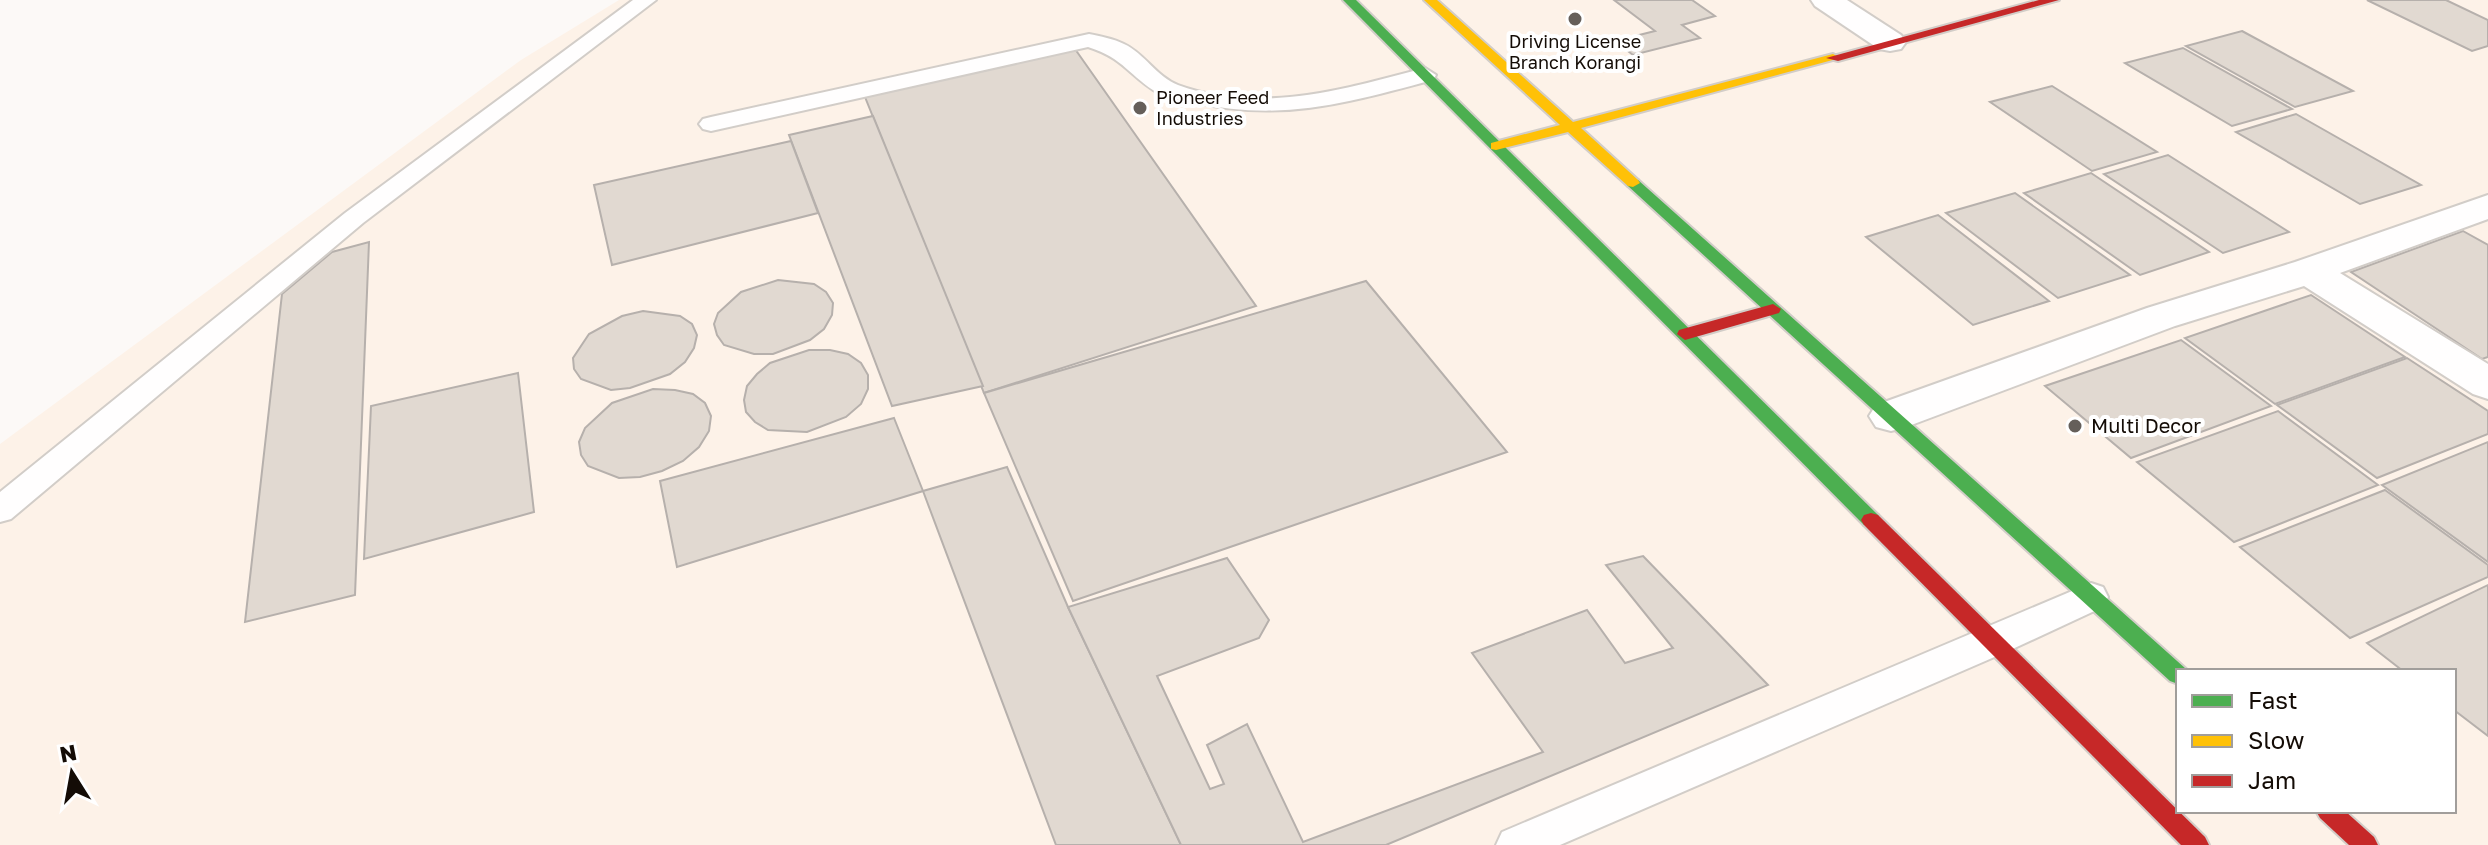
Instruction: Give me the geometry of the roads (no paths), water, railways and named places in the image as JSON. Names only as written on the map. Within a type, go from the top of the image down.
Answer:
[{"type":"main road","points":[[1349,0],[2197,845]]},
{"type":"main road","points":[[1430,0],[2176,673]]},
{"type":"main road","points":[[1496,146],[2053,0]]},
{"type":"main road","points":[[1685,334],[1773,309]]},
{"type":"main road","points":[[2330,813],[2366,845]]},
{"type":"street","points":[[1826,0],[1890,42]]},
{"type":"street","points":[[1891,416],[2161,317],[2309,271],[2488,206]]},
{"type":"street","points":[[2309,271],[2488,384]]},
{"type":"lane","points":[[0,510],[354,218],[646,0]]},
{"type":"lane","points":[[711,124],[1089,40],[1118,49],[1167,89],[1217,101],[1256,106],[1297,104],[1347,96],[1425,75]]},
{"type":"lane","points":[[1516,845],[1994,642],[2091,597]]},
{"type":"place","name":"Driving License Branch Korangi","points":[[1575,19]]},
{"type":"place","name":"Pioneer Feed Industries","points":[[1140,108]]},
{"type":"place","name":"Multi Decor","points":[[2075,426]]}]
